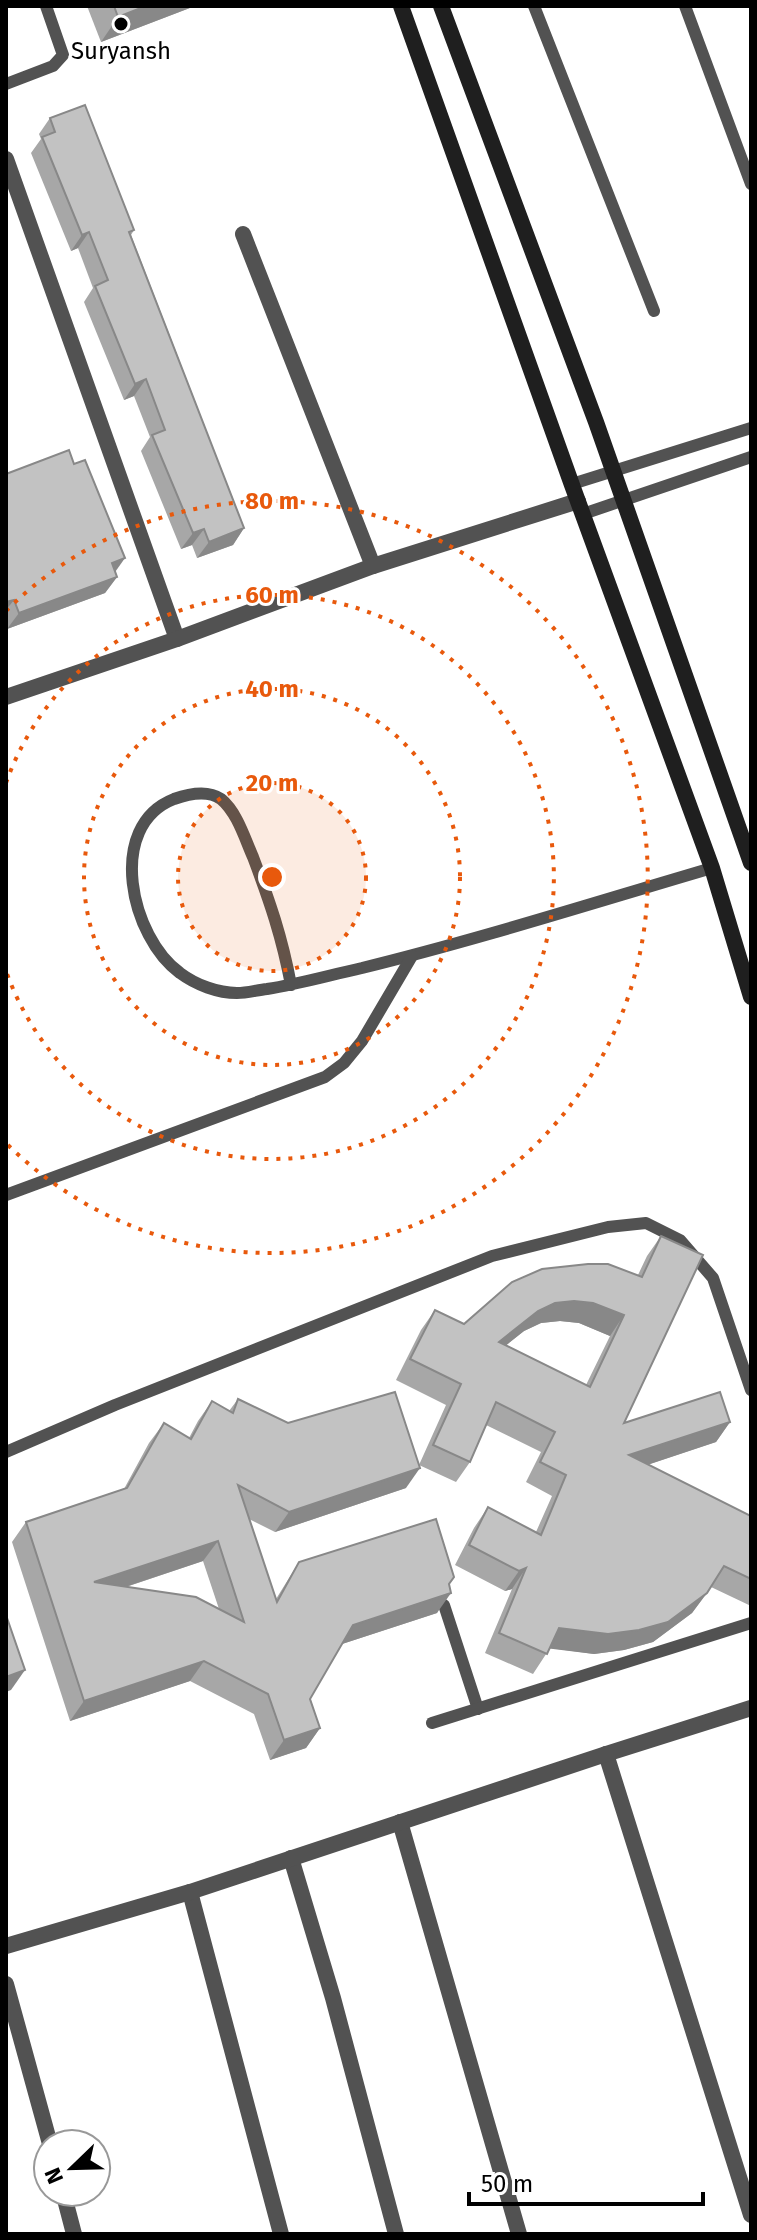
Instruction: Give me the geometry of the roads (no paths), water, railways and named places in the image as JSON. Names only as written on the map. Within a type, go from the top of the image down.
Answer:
[{"type":"street","points":[[401,6],[712,868],[751,997]]},
{"type":"street","points":[[441,6],[596,422],[751,863]]},
{"type":"street","points":[[6,159],[177,639]]},
{"type":"street","points":[[243,234],[373,566]]},
{"type":"street","points":[[6,697],[177,639],[373,566],[581,508]]},
{"type":"street","points":[[6,1946],[190,1892],[751,1708]]},
{"type":"street","points":[[606,1754],[751,2215]]},
{"type":"street","points":[[400,1822],[519,2234]]},
{"type":"street","points":[[291,1858],[333,1998],[396,2234]]},
{"type":"street","points":[[190,1892],[281,2234]]},
{"type":"street","points":[[6,1984],[46,2128]]},
{"type":"street","points":[[67,2208],[74,2234]]},
{"type":"lane","points":[[6,84],[53,66],[63,55],[46,6]]},
{"type":"lane","points":[[534,6],[654,311]]},
{"type":"lane","points":[[685,6],[751,184]]},
{"type":"lane","points":[[572,484],[751,428]]},
{"type":"lane","points":[[581,508],[623,499],[751,457]]},
{"type":"lane","points":[[291,985],[275,914],[239,822],[220,799],[200,793],[184,795],[162,804],[150,815],[138,834],[131,867],[135,901],[155,946],[180,973],[213,989],[238,993],[291,985],[412,956],[712,868]]},
{"type":"lane","points":[[6,1195],[325,1077],[344,1063],[362,1041],[412,956]]},
{"type":"lane","points":[[6,1452],[115,1405],[492,1256],[608,1227],[646,1223],[680,1240],[713,1278],[751,1390]]},
{"type":"lane","points":[[444,1605],[478,1709]]},
{"type":"lane","points":[[432,1723],[751,1623]]},
{"type":"place","name":"Suryansh","points":[[121,24]]}]
